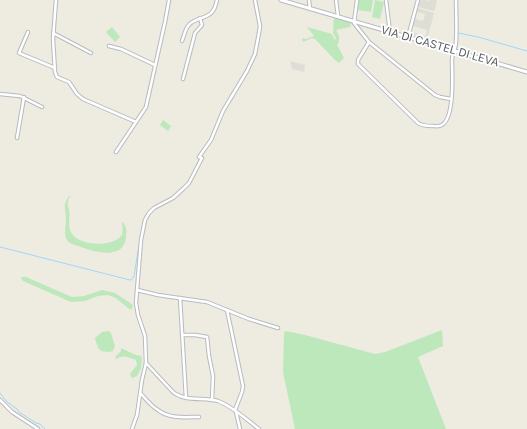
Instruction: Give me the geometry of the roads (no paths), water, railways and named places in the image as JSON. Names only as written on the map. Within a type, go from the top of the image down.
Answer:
[{"type":"street","points":[[56,0],[53,33],[56,74],[58,77],[69,82],[77,94],[82,98],[136,122]]},
{"type":"street","points":[[116,152],[146,107],[169,0]]},
{"type":"street","points":[[182,41],[187,26],[192,22],[212,13],[217,0]]},
{"type":"street","points":[[132,429],[137,415],[146,363],[145,336],[136,308],[141,240],[144,225],[147,216],[154,208],[173,198],[189,182],[202,158],[199,157],[211,140],[223,112],[253,57],[260,26],[255,0]]},
{"type":"street","name":"VIA DI CASTEL DI LEVA","points":[[282,0],[527,72]]},
{"type":"street","points":[[309,0],[310,9]]},
{"type":"street","points":[[336,0],[338,16]]},
{"type":"street","points":[[357,0],[354,21],[355,26],[369,42],[435,95],[452,99]]},
{"type":"street","points":[[386,0],[390,32]]},
{"type":"street","points":[[408,37],[418,0]]},
{"type":"street","points":[[369,42],[357,61],[358,64],[419,124],[428,126],[443,125],[449,112],[452,99],[452,60],[456,46],[456,0]]},
{"type":"street","points":[[183,79],[196,33],[202,25],[200,18]]},
{"type":"street","points":[[28,32],[19,53],[55,68]]},
{"type":"street","points":[[53,33],[91,53]]},
{"type":"street","points":[[109,46],[121,49],[155,65]]},
{"type":"street","points":[[0,94],[24,97],[42,107]]},
{"type":"street","points":[[17,138],[24,97]]},
{"type":"street","points":[[137,290],[158,295],[208,302],[253,320],[278,328]]},
{"type":"street","points":[[180,298],[186,398]]},
{"type":"street","points":[[227,310],[243,386],[235,411],[240,429]]},
{"type":"street","points":[[182,335],[207,337],[213,379],[212,400]]},
{"type":"street","points":[[146,363],[178,396],[212,400],[223,403],[259,429]]},
{"type":"street","points":[[140,394],[163,413],[175,416],[199,417]]},
{"type":"street","points":[[0,400],[12,412],[38,429]]},
{"type":"waterway","points":[[458,33],[527,51]]},
{"type":"waterway","points":[[0,247],[130,280],[134,276],[138,251]]},
{"type":"waterway","points":[[0,393],[6,401],[19,412],[40,424],[45,429]]}]
